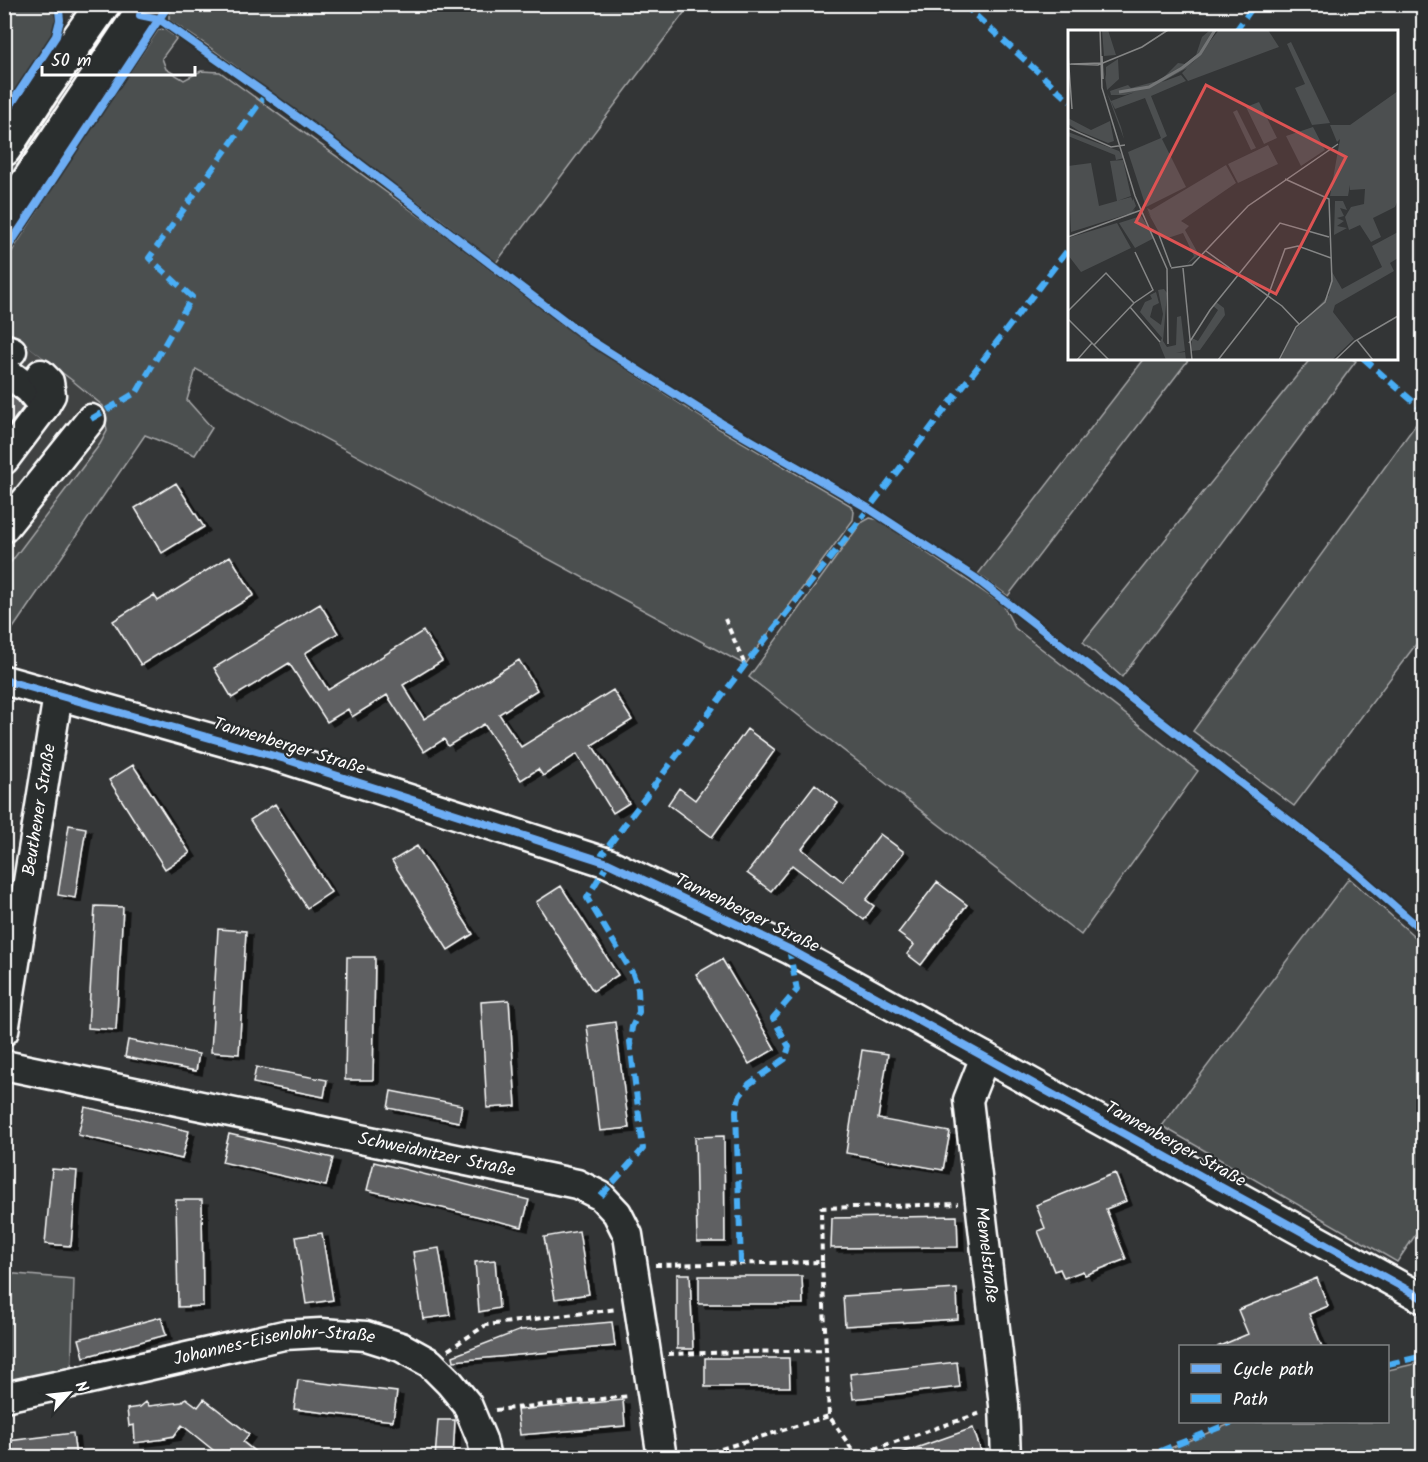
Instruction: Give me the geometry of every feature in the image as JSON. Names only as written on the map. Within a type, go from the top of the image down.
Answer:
[{"type":"main road","points":[[4,149],[94,8]]},
{"type":"main road","points":[[4,218],[135,14]]},
{"type":"street","points":[[94,8],[135,14]]},
{"type":"street","points":[[7,356],[44,407]]},
{"type":"street","points":[[4,460],[51,395],[50,382],[41,374]]},
{"type":"street","points":[[4,528],[92,419]]},
{"type":"street","name":"Tannenberger Straße","points":[[4,680],[285,759],[608,863],[789,949],[1424,1299]]},
{"type":"street","name":"Beuthener Straße","points":[[4,1031],[58,695]]},
{"type":"street","name":"Memelstraße","points":[[985,1057],[968,1100],[1004,1405],[1006,1458]]},
{"type":"street","name":"Schweidnitzer Straße","points":[[4,1065],[577,1184],[601,1196],[617,1213],[628,1235],[662,1458]]},
{"type":"street","name":"Johannes-Eisenlohr-Straße","points":[[4,1397],[284,1335],[321,1333],[366,1336],[401,1347],[430,1363],[449,1382],[467,1404],[482,1440],[486,1458]]},
{"type":"path","points":[[725,619],[745,665]]},
{"type":"path","points":[[980,1204],[821,1208],[829,1416],[856,1455],[1004,1405]]},
{"type":"path","points":[[633,1266],[822,1262]]},
{"type":"path","points":[[430,1363],[486,1325],[639,1307]]},
{"type":"path","points":[[646,1354],[826,1350]]},
{"type":"path","points":[[471,1413],[652,1393]]},
{"type":"path","points":[[691,1458],[829,1416]]},
{"type":"shaded area","points":[[177,4],[690,5],[496,263],[208,46],[169,20],[169,14]]},
{"type":"shaded area","points":[[4,5],[53,5],[55,12],[53,34],[5,108]]},
{"type":"shaded area","points":[[164,29],[176,39],[162,58],[166,69],[184,80],[201,71],[220,72],[433,226],[588,344],[718,428],[850,505],[854,512],[853,520],[745,665],[196,369],[187,400],[212,428],[195,455],[145,435],[5,640],[5,570],[100,444],[107,431],[103,406],[5,329],[5,262],[79,146],[158,30]]},
{"type":"shaded area","points":[[101,36],[5,183],[5,167],[50,97]]},
{"type":"shaded area","points":[[4,329],[103,406],[107,431],[100,444],[5,570]]},
{"type":"shaded area","points":[[1143,360],[1188,360],[1008,596],[978,574]]},
{"type":"shaded area","points":[[1309,360],[1356,361],[1122,677],[1083,642]]},
{"type":"shaded area","points":[[1419,420],[1424,424],[1423,635],[1294,806],[1193,731]]},
{"type":"shaded area","points":[[870,518],[879,520],[1003,605],[1015,628],[1198,771],[1081,935],[749,677],[861,523]]},
{"type":"shaded area","points":[[1349,878],[1423,944],[1423,1224],[1397,1262],[1162,1126]]},
{"type":"shaded area","points":[[4,1273],[74,1279],[71,1382],[5,1396]]},
{"type":"shaded area","points":[[1423,1362],[1423,1457],[1148,1457],[1233,1423],[1389,1423],[1389,1370]]},
{"type":"building","points":[[4,391],[18,401],[23,408],[4,432]]},
{"type":"building","points":[[176,483],[204,527],[162,553],[135,508]]},
{"type":"building","points":[[230,556],[254,595],[141,665],[113,621],[154,595],[158,601]]},
{"type":"building","points":[[320,604],[338,633],[305,653],[328,690],[423,631],[442,661],[403,685],[424,719],[519,660],[537,690],[499,714],[521,747],[613,690],[632,720],[592,745],[629,803],[613,813],[577,754],[543,776],[538,769],[521,780],[484,724],[448,746],[444,739],[424,752],[387,695],[352,717],[348,709],[327,722],[289,663],[232,698],[214,668]]},
{"type":"building","points":[[747,729],[775,750],[712,837],[668,804],[679,788],[695,800]]},
{"type":"building","points":[[133,765],[190,853],[165,869],[109,780]]},
{"type":"building","points":[[815,784],[838,803],[802,849],[843,882],[880,834],[904,852],[866,900],[874,906],[864,920],[792,865],[771,891],[747,873]]},
{"type":"building","points":[[275,804],[331,892],[307,908],[250,820]]},
{"type":"building","points":[[69,825],[86,828],[75,898],[58,895]]},
{"type":"building","points":[[417,846],[473,934],[448,950],[392,861]]},
{"type":"building","points":[[937,882],[967,905],[921,965],[907,954],[914,945],[898,933]]},
{"type":"building","points":[[561,886],[618,975],[593,991],[536,902]]},
{"type":"building","points":[[95,906],[123,907],[116,1030],[88,1028]]},
{"type":"building","points":[[218,929],[246,931],[239,1054],[211,1052]]},
{"type":"building","points":[[347,957],[375,957],[373,1080],[345,1080]]},
{"type":"building","points":[[722,959],[775,1049],[749,1064],[696,974]]},
{"type":"building","points":[[509,1000],[516,1106],[487,1108],[481,1002]]},
{"type":"building","points":[[615,1022],[629,1128],[600,1131],[587,1026]]},
{"type":"building","points":[[128,1040],[199,1054],[196,1071],[125,1057]]},
{"type":"building","points":[[862,1050],[888,1054],[878,1119],[950,1132],[943,1170],[846,1153]]},
{"type":"building","points":[[256,1067],[327,1080],[324,1097],[253,1083]]},
{"type":"building","points":[[391,1091],[462,1105],[459,1122],[388,1108]]},
{"type":"building","points":[[85,1107],[189,1131],[182,1159],[78,1135]]},
{"type":"building","points":[[229,1134],[333,1158],[326,1186],[222,1162]]},
{"type":"building","points":[[724,1136],[725,1242],[697,1242],[695,1137]]},
{"type":"building","points":[[374,1162],[529,1200],[522,1227],[367,1190]]},
{"type":"building","points":[[52,1169],[77,1171],[71,1246],[45,1244]]},
{"type":"building","points":[[1115,1173],[1126,1201],[1106,1209],[1126,1259],[1085,1275],[1083,1271],[1064,1278],[1060,1269],[1054,1271],[1038,1231],[1045,1228],[1036,1205]]},
{"type":"building","points":[[176,1200],[202,1200],[203,1306],[178,1307]]},
{"type":"building","points":[[957,1216],[958,1247],[831,1248],[832,1218]]},
{"type":"building","points":[[579,1231],[589,1294],[555,1299],[544,1237]]},
{"type":"building","points":[[322,1233],[333,1300],[306,1304],[296,1237]]},
{"type":"building","points":[[439,1248],[450,1315],[423,1319],[413,1252]]},
{"type":"building","points":[[495,1260],[499,1308],[479,1312],[475,1262]]},
{"type":"building","points":[[677,1274],[690,1274],[693,1349],[677,1349]]},
{"type":"building","points":[[699,1276],[802,1276],[803,1304],[699,1304]]},
{"type":"building","points":[[1317,1278],[1328,1306],[1309,1314],[1321,1345],[1222,1345],[1248,1334],[1238,1310]]},
{"type":"building","points":[[957,1289],[958,1319],[845,1326],[843,1296]]},
{"type":"building","points":[[161,1317],[166,1335],[84,1357],[79,1339]]},
{"type":"building","points":[[612,1322],[615,1346],[454,1361],[453,1356],[521,1330]]},
{"type":"building","points":[[705,1358],[789,1358],[790,1387],[705,1387]]},
{"type":"building","points":[[957,1362],[960,1387],[853,1399],[850,1374]]},
{"type":"building","points":[[298,1380],[397,1392],[393,1421],[294,1409]]},
{"type":"building","points":[[186,1398],[198,1407],[204,1399],[249,1434],[243,1442],[263,1458],[223,1458],[182,1425],[174,1436],[135,1443],[134,1425],[129,1426],[127,1409],[140,1407],[146,1402],[149,1406],[182,1402]]},
{"type":"building","points":[[623,1400],[625,1426],[520,1435],[517,1410]]},
{"type":"building","points":[[438,1420],[455,1420],[453,1458],[435,1458]]},
{"type":"building","points":[[973,1428],[981,1451],[962,1458],[897,1458],[896,1455]]},
{"type":"building","points":[[73,1433],[76,1458],[10,1458],[8,1441]]},
{"type":"tunnel","points":[[12,351],[41,374]]},
{"type":"marked path","points":[[963,4],[1068,99]]},
{"type":"marked path","points":[[1236,30],[1255,4]]},
{"type":"marked path","points":[[91,419],[137,392],[192,297],[149,258],[266,94]]},
{"type":"marked path","points":[[598,860],[745,665],[843,542],[1068,250]]},
{"type":"marked path","points":[[1365,360],[1424,411]]},
{"type":"marked path","points":[[601,1196],[643,1149],[630,1042],[632,1027],[639,1012],[638,989],[633,974],[587,898],[608,863]]},
{"type":"marked path","points":[[741,1264],[736,1111],[739,1097],[749,1084],[785,1059],[789,1047],[773,1018],[797,990],[789,949]]},
{"type":"marked path","points":[[1389,1364],[1424,1356]]},
{"type":"marked path","points":[[1143,1458],[1230,1423]]},
{"type":"cycle path","points":[[4,115],[56,36],[60,20],[59,10],[64,4]]},
{"type":"cycle path","points":[[4,253],[169,4]]},
{"type":"cycle path","points":[[140,15],[159,19],[266,94],[590,340],[721,423],[868,508],[974,577],[1353,870],[1424,932]]},
{"type":"cycle path","points":[[4,680],[285,759],[608,863],[789,949],[1424,1299]]}]
